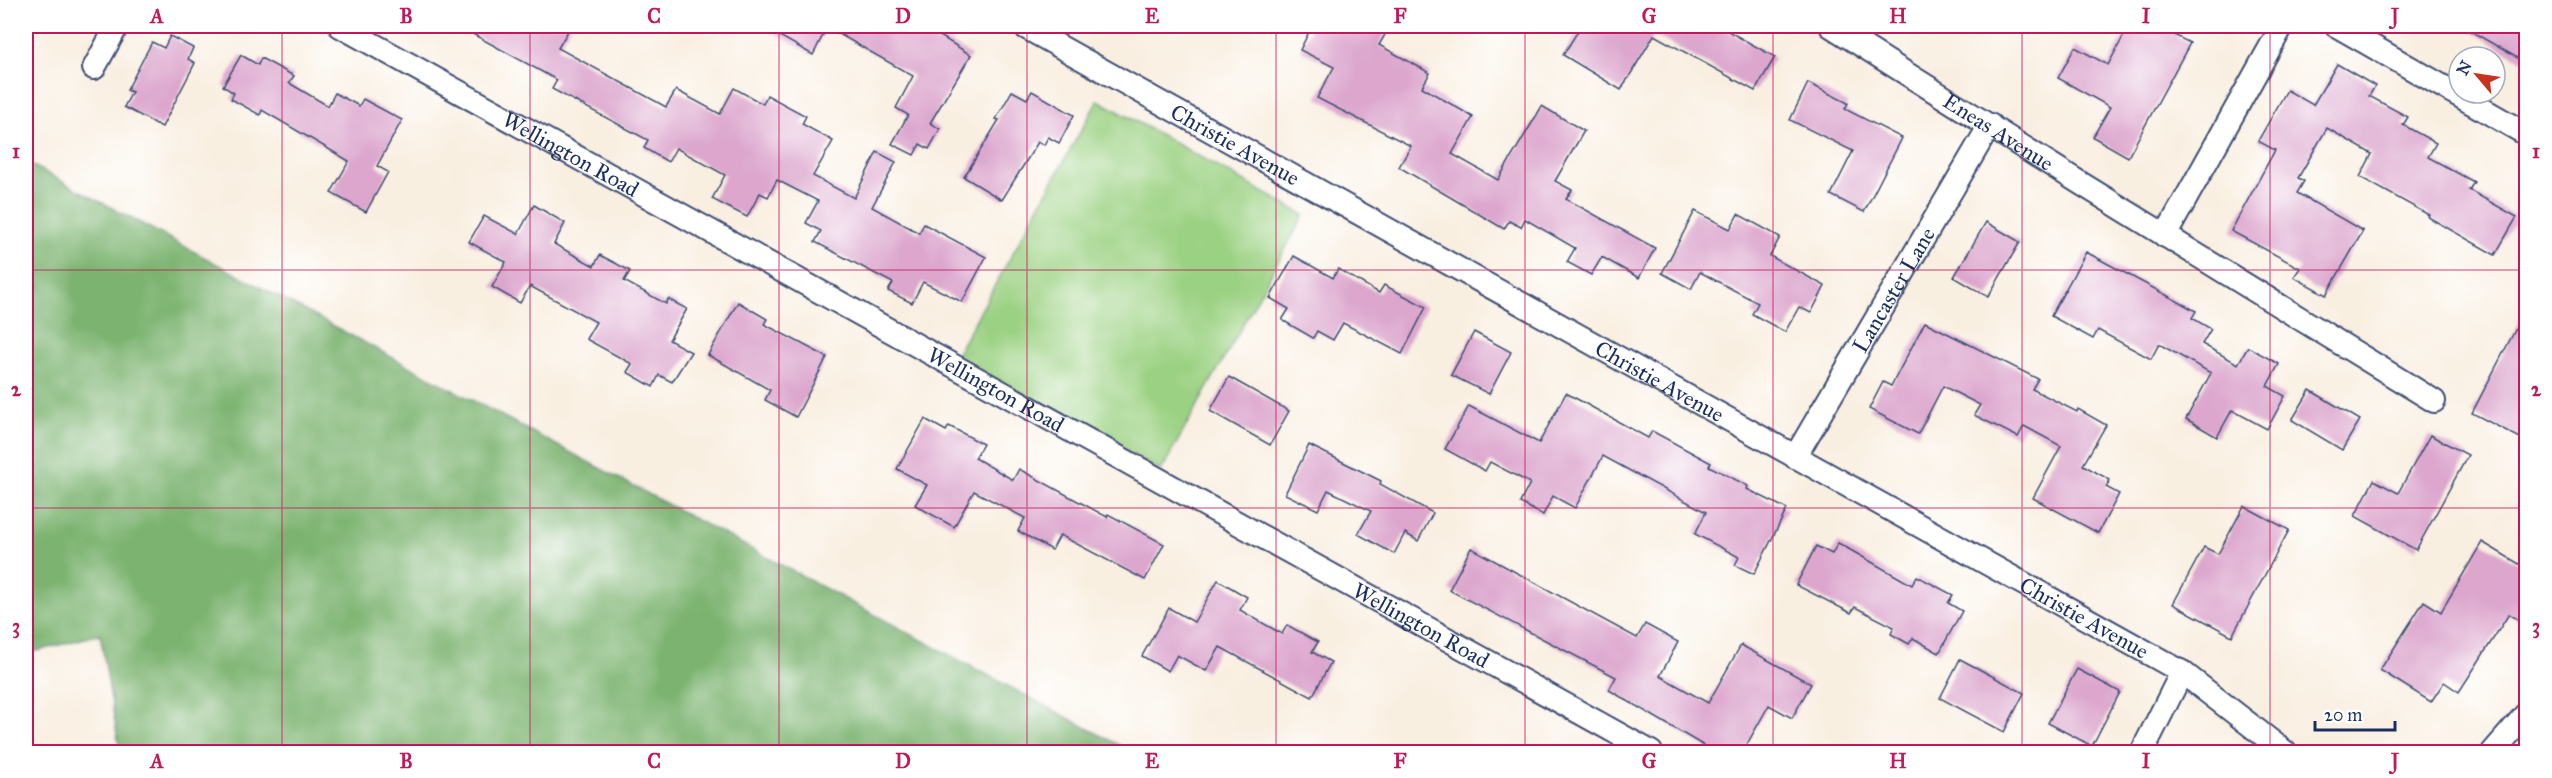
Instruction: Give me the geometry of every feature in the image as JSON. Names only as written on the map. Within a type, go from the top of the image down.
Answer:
[{"type":"street","points":[[94,68],[117,26]]},
{"type":"street","name":"Wellington Road","points":[[340,26],[1651,753]]},
{"type":"street","name":"Christie Avenue","points":[[1023,26],[2182,672],[2285,753]]},
{"type":"street","name":"Eneas Avenue","points":[[1831,26],[2434,402]]},
{"type":"street","points":[[2165,236],[2282,26]]},
{"type":"street","points":[[2337,26],[2526,134]]},
{"type":"street","name":"Lancaster Lane","points":[[1795,457],[1990,125]]},
{"type":"street","points":[[2142,753],[2182,672]]},
{"type":"street","points":[[2493,753],[2526,714]]},
{"type":"green space","points":[[1098,100],[1304,215],[1161,471],[955,357]]},
{"type":"green space","points":[[26,162],[1132,752],[120,752],[100,634],[26,654]]},
{"type":"building","points":[[458,26],[571,26],[558,48],[666,107],[676,90],[720,114],[734,88],[763,104],[767,95],[806,116],[802,124],[833,141],[813,176],[854,198],[877,152],[896,162],[872,207],[919,233],[924,224],[986,257],[962,302],[923,282],[912,303],[888,291],[893,283],[815,242],[821,231],[806,223],[818,201],[777,180],[768,197],[760,193],[747,217],[712,199],[725,175],[676,148],[668,162],[644,148],[648,140],[552,89],[557,80]]},
{"type":"building","points":[[762,26],[924,26],[971,55],[930,123],[940,129],[929,149],[920,144],[914,155],[892,144],[908,115],[896,108],[913,76],[827,27],[813,55]]},
{"type":"building","points":[[1312,26],[1390,26],[1379,45],[1430,73],[1422,87],[1473,117],[1452,154],[1498,180],[1542,106],[1584,131],[1555,181],[1572,190],[1566,199],[1655,248],[1639,278],[1602,257],[1591,275],[1567,262],[1575,248],[1525,219],[1521,227],[1509,221],[1504,229],[1399,167],[1411,146],[1317,98],[1334,67],[1300,50]]},
{"type":"building","points":[[1581,26],[1719,26],[1775,57],[1755,91],[1654,35],[1621,90],[1563,55]]},
{"type":"building","points":[[2129,26],[2182,26],[2176,36],[2190,43],[2128,157],[2093,137],[2110,107],[2058,78],[2075,47],[2108,65]]},
{"type":"building","points":[[2462,26],[2526,26],[2526,63],[2507,52],[2507,45],[2495,45]]},
{"type":"building","points":[[170,36],[193,48],[188,59],[195,63],[162,127],[124,107],[132,92],[127,90],[152,42],[164,48]]},
{"type":"building","points":[[241,55],[258,65],[261,58],[294,76],[289,83],[328,106],[335,93],[359,106],[363,99],[402,120],[377,166],[388,172],[366,212],[331,193],[349,161],[262,110],[260,115],[231,99],[234,93],[223,86]]},
{"type":"building","points":[[2337,64],[2375,86],[2369,96],[2408,117],[2403,125],[2436,143],[2428,157],[2474,182],[2469,190],[2517,217],[2495,255],[2360,177],[2372,154],[2327,128],[2298,178],[2304,181],[2297,193],[2363,231],[2326,295],[2294,277],[2300,268],[2231,231],[2275,150],[2258,141],[2287,90],[2313,105]]},
{"type":"building","points":[[1808,83],[1848,103],[1845,109],[1902,138],[1864,212],[1831,195],[1853,151],[1790,120]]},
{"type":"building","points":[[1012,91],[1027,99],[1032,91],[1074,115],[1059,143],[1048,137],[1044,145],[1038,142],[1002,200],[964,177],[999,120],[996,119]]},
{"type":"building","points":[[534,205],[565,223],[554,244],[594,266],[600,255],[630,271],[624,281],[666,304],[668,299],[687,309],[669,340],[691,352],[672,382],[659,375],[653,387],[627,372],[632,364],[586,339],[596,322],[530,286],[520,303],[492,287],[506,262],[469,242],[484,216],[518,234]]},
{"type":"building","points":[[1695,211],[1730,229],[1738,214],[1780,237],[1770,256],[1825,286],[1811,313],[1799,307],[1785,332],[1752,314],[1758,303],[1700,272],[1691,289],[1662,273]]},
{"type":"building","points":[[1986,222],[2020,242],[1988,297],[1954,277]]},
{"type":"building","points":[[2086,252],[2196,311],[2192,318],[2211,329],[2202,344],[2238,364],[2248,347],[2279,364],[2267,386],[2285,396],[2267,429],[2232,410],[2217,437],[2186,419],[2211,373],[2159,344],[2151,359],[2098,330],[2093,339],[2051,316]]},
{"type":"building","points":[[1294,256],[1333,278],[1338,269],[1379,293],[1384,285],[1426,307],[1402,354],[1343,323],[1333,340],[1317,331],[1313,338],[1282,320],[1289,309],[1270,298]]},
{"type":"building","points":[[738,302],[767,319],[764,324],[827,357],[796,417],[765,400],[770,390],[708,355]]},
{"type":"building","points":[[2526,309],[2526,441],[2472,413]]},
{"type":"building","points":[[1925,322],[2038,379],[2032,389],[2077,412],[2078,409],[2106,425],[2083,465],[2110,480],[2106,487],[2119,494],[2098,533],[2033,498],[2061,446],[2024,426],[2018,437],[1974,415],[1980,405],[1943,386],[1918,434],[1869,409],[1883,382],[1891,386]]},
{"type":"building","points":[[1474,332],[1511,352],[1489,394],[1451,375]]},
{"type":"building","points":[[1229,377],[1289,411],[1270,445],[1210,411]]},
{"type":"building","points":[[2310,390],[2360,420],[2342,450],[2292,420]]},
{"type":"building","points":[[1566,393],[1648,438],[1652,431],[1711,463],[1709,466],[1748,486],[1747,489],[1787,509],[1754,574],[1735,565],[1739,557],[1695,534],[1706,512],[1603,456],[1575,508],[1553,496],[1543,515],[1520,503],[1530,483],[1490,462],[1485,471],[1445,449],[1469,406],[1539,443]]},
{"type":"building","points":[[925,419],[946,431],[949,426],[983,444],[975,458],[1013,480],[1019,469],[1107,517],[1108,514],[1164,544],[1145,580],[1060,535],[1052,550],[1018,531],[1025,518],[974,491],[954,527],[915,505],[927,485],[897,469]]},
{"type":"building","points":[[2430,435],[2468,455],[2416,550],[2355,516],[2374,480],[2398,493]]},
{"type":"building","points":[[1309,445],[1381,481],[1380,484],[1433,513],[1418,541],[1405,533],[1394,554],[1358,534],[1371,511],[1328,490],[1318,510],[1285,494]]},
{"type":"building","points":[[2244,506],[2289,530],[2232,636],[2173,604],[2204,547],[2218,554]]},
{"type":"building","points":[[2482,542],[2526,568],[2526,624],[2509,614],[2459,692],[2444,682],[2431,702],[2380,670],[2424,601],[2441,612]]},
{"type":"building","points":[[1838,543],[1912,585],[1917,576],[1953,595],[1948,603],[1962,611],[1939,653],[1913,638],[1909,644],[1891,634],[1894,627],[1855,607],[1851,613],[1796,585],[1816,546],[1832,554]]},
{"type":"building","points":[[1471,548],[1637,638],[1645,624],[1678,642],[1660,676],[1708,703],[1741,645],[1811,684],[1792,718],[1769,705],[1742,753],[1716,753],[1609,690],[1616,677],[1449,590]]},
{"type":"building","points":[[1218,580],[1247,597],[1240,610],[1282,634],[1287,625],[1318,642],[1312,652],[1331,662],[1312,697],[1220,647],[1206,671],[1177,655],[1168,671],[1142,656],[1169,608],[1194,622]]},
{"type":"building","points":[[1960,659],[2024,693],[2004,732],[1940,698]]},
{"type":"building","points":[[2077,669],[2120,692],[2092,746],[2048,723]]}]
